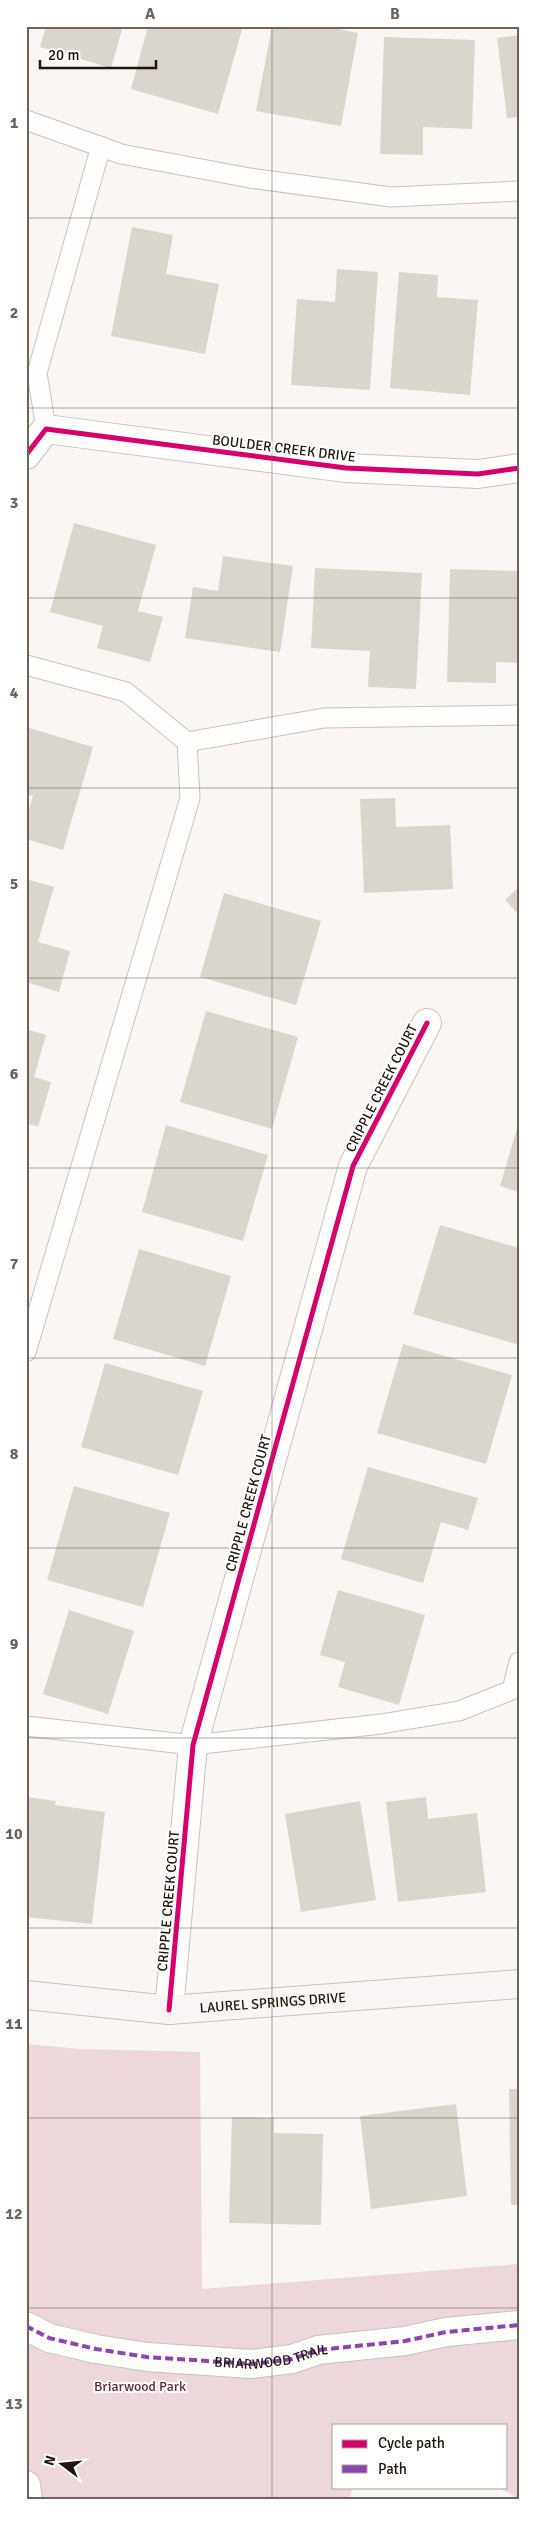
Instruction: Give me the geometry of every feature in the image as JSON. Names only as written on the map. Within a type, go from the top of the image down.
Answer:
[{"type":"street","points":[[26,455],[46,429]]},
{"type":"street","name":"BOULDER CREEK DRIVE","points":[[46,429],[346,468],[478,474],[519,468]]},
{"type":"street","name":"CRIPPLE CREEK COURT","points":[[169,2010],[193,1745],[353,1166],[427,1023]]},
{"type":"street","name":"LAUREL SPRINGS DRIVE","points":[[26,1994],[169,2010],[519,1984]]},
{"type":"street","name":"BRIARWOOD TRAIL","points":[[26,2326],[49,2338],[96,2349],[147,2357],[252,2364],[292,2359],[318,2350],[405,2341],[446,2332],[519,2325]]},
{"type":"street","points":[[26,2486],[28,2500]]},
{"type":"lane","points":[[26,120],[121,154],[250,178],[391,197],[519,191]]},
{"type":"lane","points":[[46,429],[37,373],[101,146]]},
{"type":"lane","points":[[26,665],[126,692],[187,742],[190,798],[26,1352]]},
{"type":"lane","points":[[187,742],[324,718],[519,715]]},
{"type":"lane","points":[[26,1726],[193,1745],[381,1724],[459,1711],[512,1690],[519,1662]]},
{"type":"green space","name":"Briarwood Park","points":[[26,2044],[80,2049],[200,2052],[202,2289],[519,2264],[519,2499],[500,2488],[508,2488],[508,2424],[332,2424],[332,2488],[353,2488],[349,2500],[26,2500]]},
{"type":"building","points":[[46,26],[123,26],[111,68],[40,47]]},
{"type":"building","points":[[148,26],[243,26],[218,114],[131,89]]},
{"type":"building","points":[[272,26],[323,26],[358,33],[341,126],[256,111]]},
{"type":"building","points":[[519,35],[519,117],[507,118],[497,38]]},
{"type":"building","points":[[384,37],[475,40],[472,129],[423,127],[423,155],[380,154]]},
{"type":"building","points":[[132,227],[173,235],[166,274],[219,284],[205,354],[111,336]]},
{"type":"building","points":[[337,269],[378,272],[370,390],[291,385],[297,299],[335,302]]},
{"type":"building","points":[[399,272],[438,275],[437,297],[478,300],[470,395],[390,388]]},
{"type":"building","points":[[74,523],[156,545],[138,611],[163,617],[150,662],[97,648],[103,626],[50,612]]},
{"type":"building","points":[[223,556],[293,566],[280,652],[185,638],[193,587],[218,591]]},
{"type":"building","points":[[315,568],[422,573],[416,689],[368,687],[370,651],[311,648]]},
{"type":"building","points":[[450,569],[519,571],[519,663],[496,662],[496,683],[447,682]]},
{"type":"building","points":[[26,727],[93,747],[63,850],[26,839],[26,820],[33,796],[26,794]]},
{"type":"building","points":[[395,798],[396,827],[450,825],[453,889],[364,893],[360,799]]},
{"type":"building","points":[[26,879],[54,887],[38,942],[70,951],[59,992],[26,982]]},
{"type":"building","points":[[519,887],[519,915],[505,900]]},
{"type":"building","points":[[224,893],[321,921],[296,1005],[200,977]]},
{"type":"building","points":[[206,1011],[298,1037],[272,1129],[180,1102]]},
{"type":"building","points":[[26,1029],[46,1035],[34,1077],[51,1082],[38,1127],[26,1123]]},
{"type":"building","points":[[166,1125],[268,1155],[243,1241],[142,1212]]},
{"type":"building","points":[[519,1125],[519,1192],[500,1186]]},
{"type":"building","points":[[440,1225],[519,1248],[519,1345],[413,1314]]},
{"type":"building","points":[[139,1249],[231,1276],[205,1366],[113,1339]]},
{"type":"building","points":[[403,1344],[512,1375],[486,1464],[377,1433]]},
{"type":"building","points":[[105,1363],[203,1391],[178,1475],[81,1447]]},
{"type":"building","points":[[368,1467],[478,1498],[468,1530],[441,1522],[423,1583],[341,1559]]},
{"type":"building","points":[[74,1486],[170,1513],[143,1607],[47,1580]]},
{"type":"building","points":[[338,1590],[425,1615],[399,1705],[338,1687],[345,1662],[320,1655]]},
{"type":"building","points":[[69,1610],[134,1631],[108,1714],[43,1694]]},
{"type":"building","points":[[26,1797],[56,1801],[55,1805],[105,1812],[92,1924],[26,1917]]},
{"type":"building","points":[[426,1797],[428,1819],[477,1813],[486,1892],[398,1902],[386,1802]]},
{"type":"building","points":[[360,1801],[376,1900],[301,1912],[285,1814]]},
{"type":"building","points":[[509,2089],[519,2089],[519,2205],[511,2205]]},
{"type":"building","points":[[456,2104],[467,2196],[371,2209],[360,2116]]},
{"type":"building","points":[[232,2117],[274,2118],[274,2133],[323,2134],[321,2225],[229,2223]]},
{"type":"marked path","points":[[26,2326],[49,2338],[96,2349],[147,2357],[252,2364],[292,2359],[318,2350],[405,2341],[446,2332],[519,2325]]},
{"type":"marked path","points":[[26,2485],[28,2500]]},
{"type":"cycle path","points":[[26,455],[46,429],[346,468],[478,474],[519,468]]},
{"type":"cycle path","points":[[169,2010],[193,1745],[353,1166],[427,1023]]}]
